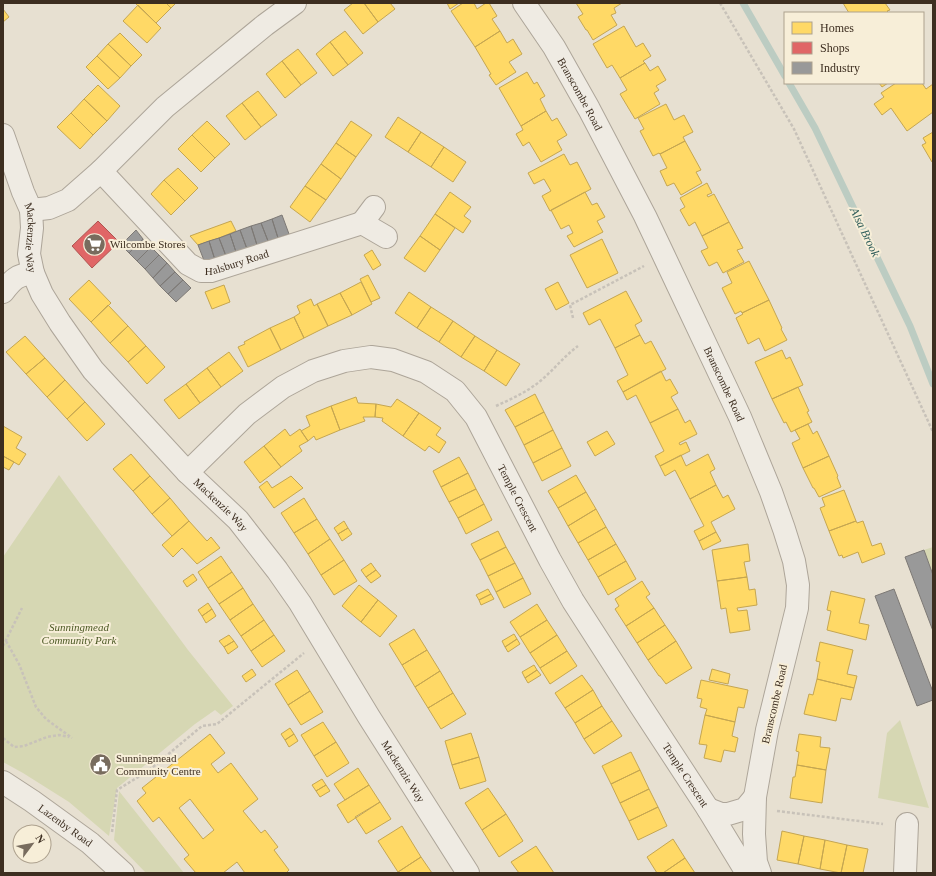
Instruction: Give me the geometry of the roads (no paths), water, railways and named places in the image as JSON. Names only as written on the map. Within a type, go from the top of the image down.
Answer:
[{"type":"street","points":[[31,210],[49,208],[68,200],[101,171],[165,107],[294,3]]},
{"type":"street","name":"Branscombe Road","points":[[524,3],[554,46],[645,216],[740,418],[771,492],[794,561],[798,585],[797,608],[767,730],[755,803],[754,834],[756,862],[760,873]]},
{"type":"street","name":"Mackenzie Way","points":[[3,135],[22,192],[31,210],[32,228],[29,254],[33,273],[42,294],[60,323],[93,370],[187,472],[238,520],[277,570],[300,603],[369,717],[468,873]]},
{"type":"street","name":"Halsbury Road","points":[[101,171],[188,264],[201,271],[211,271],[368,215],[386,237]]},
{"type":"street","points":[[3,292],[11,281],[22,274],[33,273]]},
{"type":"street","name":"Temple Crescent","points":[[187,472],[247,414],[283,387],[313,371],[344,361],[371,357],[393,360],[426,372],[455,391],[476,416],[550,560],[573,601],[708,808],[747,873]]},
{"type":"street","name":"Lazenby Road","points":[[3,782],[90,843],[123,873]]},
{"type":"street","points":[[708,808],[721,814],[728,814],[745,809],[755,803]]},
{"type":"street","points":[[905,873],[907,827]]},
{"type":"waterway","name":"Alsa Brook","points":[[743,3],[784,74]]},
{"type":"waterway","name":"Alsa Brook","points":[[790,84],[815,128],[910,326],[933,384]]},
{"type":"place","name":"Wilcombe Stores","points":[[95,244]]},
{"type":"place","name":"Sunningmead Community Centre","points":[[100,764]]},
{"type":"park label","name":"Sunningmead Community Park","points":[[79,633]]}]
